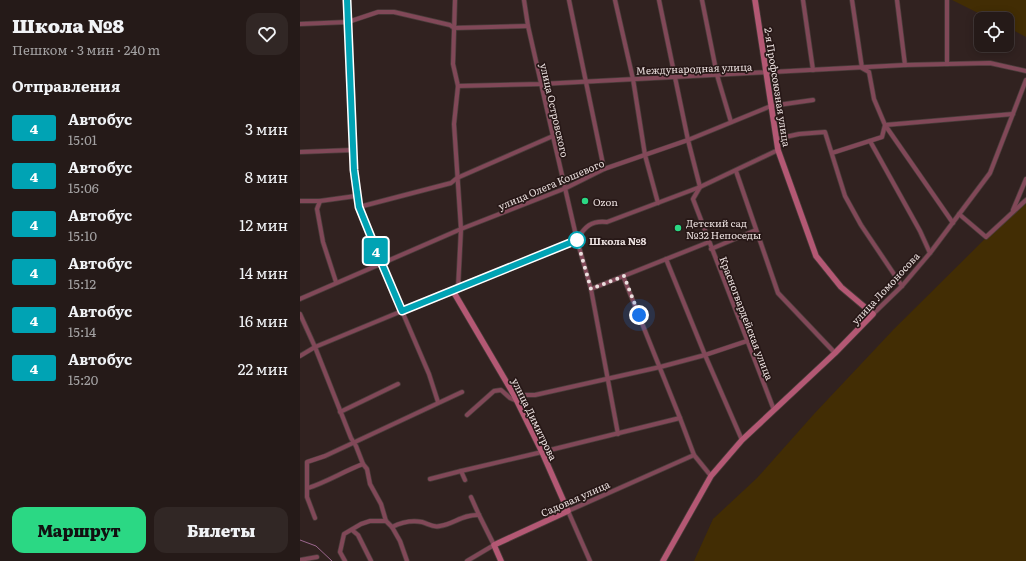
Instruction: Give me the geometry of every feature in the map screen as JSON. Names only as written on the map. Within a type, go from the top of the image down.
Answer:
[{"type":"street","points":[[347,0],[356,196],[382,264],[429,374],[438,402]]},
{"type":"street","points":[[455,0],[453,64],[458,86],[454,124],[461,229],[456,290]]},
{"type":"street","name":"улица Островского","points":[[524,0],[528,26],[577,240],[591,289],[618,434]]},
{"type":"street","points":[[569,0],[604,169]]},
{"type":"street","points":[[615,0],[633,79],[645,155],[658,203]]},
{"type":"street","name":"Красногвардейская улица","points":[[658,0],[676,77],[688,140],[700,187],[693,199],[774,410]]},
{"type":"street","points":[[702,0],[717,75],[731,122]]},
{"type":"street","name":"2-я Профсоюзная улица","points":[[755,0],[778,150],[816,256],[841,287],[873,314]]},
{"type":"street","points":[[803,0],[813,70]]},
{"type":"street","points":[[852,0],[862,68],[870,72],[874,99],[885,125],[953,223]]},
{"type":"street","points":[[897,0],[905,65]]},
{"type":"street","points":[[947,0],[947,64]]},
{"type":"street","points":[[300,24],[348,22],[378,12],[394,12],[437,21],[450,25],[454,28],[528,26]]},
{"type":"street","name":"Международная улица","points":[[458,86],[585,82],[905,65],[990,63],[1026,71]]},
{"type":"street","name":"улица Ломоносова","points":[[663,561],[712,476],[742,440],[835,353],[902,286],[953,223],[990,173],[1026,80]]},
{"type":"street","name":"улица Олега Кошевого","points":[[300,299],[336,282],[382,264],[461,229],[566,188],[604,169],[688,140],[771,106],[813,100]]},
{"type":"street","points":[[885,125],[1013,114]]},
{"type":"street","points":[[832,153],[882,137],[885,125]]},
{"type":"street","points":[[776,139],[799,134],[825,132],[845,196],[858,220],[902,286]]},
{"type":"street","points":[[359,207],[451,183],[457,178],[553,136]]},
{"type":"street","points":[[870,140],[920,231],[930,253]]},
{"type":"street","points":[[300,152],[353,150]]},
{"type":"street","points":[[300,356],[315,347],[577,240],[586,227],[592,224],[599,221],[607,222],[700,187],[778,150]]},
{"type":"street","points":[[736,171],[778,293],[835,353]]},
{"type":"street","points":[[1012,212],[1026,179]]},
{"type":"street","points":[[300,201],[320,201],[356,196]]},
{"type":"street","points":[[959,214],[986,237],[1026,200]]},
{"type":"street","points":[[320,201],[317,209],[323,242],[336,282]]},
{"type":"street","points":[[711,249],[756,230]]},
{"type":"street","points":[[591,289],[709,242]]},
{"type":"street","points":[[666,259],[705,355],[742,440]]},
{"type":"street","points":[[624,276],[694,455],[712,476]]},
{"type":"street","name":"улица Димитрова","points":[[456,290],[515,398],[542,452],[590,561]]},
{"type":"street","points":[[300,314],[315,347],[351,438],[363,464],[367,469],[370,484],[381,504],[386,521],[392,527],[400,541],[407,561]]},
{"type":"street","points":[[467,415],[494,391],[501,390],[510,398],[536,395],[660,367],[705,355],[747,341]]},
{"type":"street","points":[[340,412],[398,384]]},
{"type":"street","points":[[315,518],[307,497],[308,462],[462,392]]},
{"type":"street","points":[[430,480],[461,470],[618,434],[680,418]]},
{"type":"street","name":"Садовая улица","points":[[466,561],[494,545],[694,455]]},
{"type":"street","points":[[308,488],[318,485],[347,470],[363,464]]},
{"type":"street","points":[[461,470],[464,480]]},
{"type":"street","points":[[471,497],[478,515],[501,561]]},
{"type":"street","points":[[392,527],[400,523],[411,521],[422,522],[433,527],[441,526],[470,515],[478,515]]},
{"type":"street","points":[[345,561],[340,552],[344,534],[361,524],[370,521],[386,521]]},
{"type":"street","points":[[352,530],[358,535],[371,561]]},
{"type":"street","points":[[300,560],[317,556]]},
{"type":"shaded area","points":[[952,0],[1026,0],[1026,37],[1014,31],[1014,12],[976,12]]},
{"type":"shaded area","points":[[1026,203],[1026,561],[694,561],[713,519],[757,478],[814,414],[894,329],[1004,220]]},
{"type":"waterway","points":[[300,540],[316,546],[332,561]]},
{"type":"bus line","name":"4","points":[[347,0],[356,196],[359,207],[402,311],[577,240]]},
{"type":"place","name":"Ozon","points":[[585,201]]},
{"type":"place","name":"Детский сад №32 Непоседы","points":[[678,228]]},
{"type":"place","name":"Школа №8","points":[[577,240]]},
{"type":"route","points":[[577,240],[591,289],[624,276],[639,315]]}]
